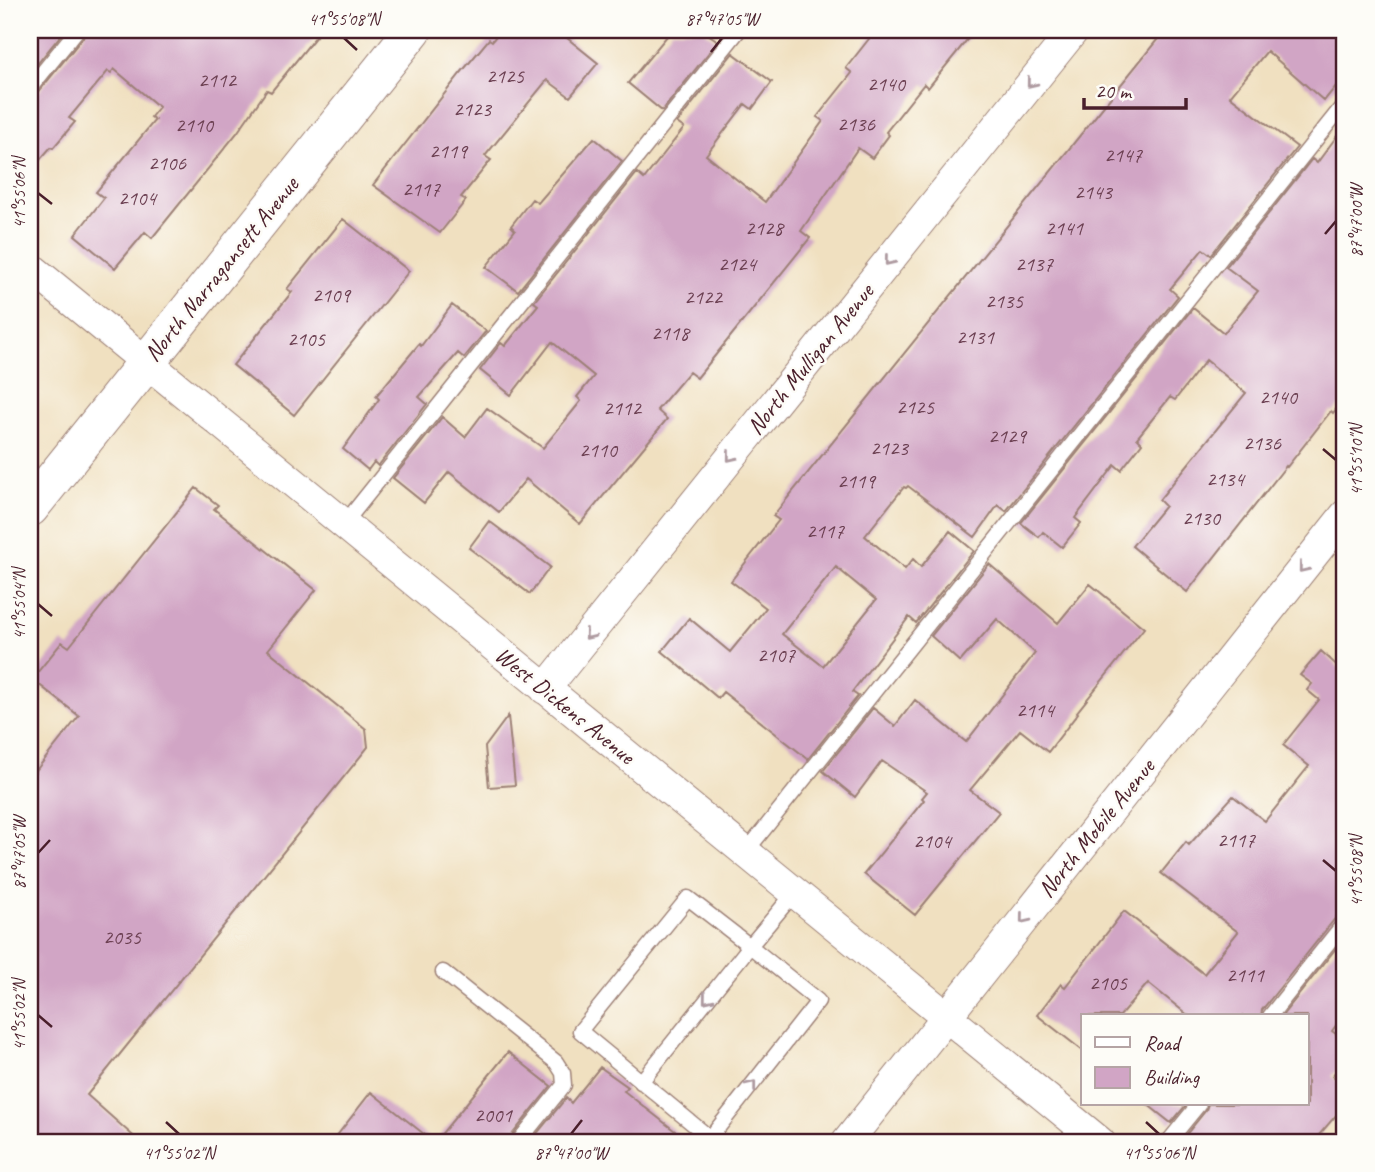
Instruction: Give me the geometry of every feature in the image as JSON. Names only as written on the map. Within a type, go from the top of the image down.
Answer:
[{"type":"street","name":"North Narragansett Avenue","points":[[30,508],[413,30]]},
{"type":"street","name":"North Mulligan Avenue","points":[[545,689],[1074,30]]},
{"type":"street","name":"West Dickens Avenue","points":[[30,267],[1100,1142]]},
{"type":"street","name":"North Mobile Avenue","points":[[846,1142],[1345,515]]},
{"type":"lane","points":[[30,88],[76,30]]},
{"type":"lane","points":[[344,524],[739,30]]},
{"type":"lane","points":[[746,853],[1345,103]]},
{"type":"lane","points":[[641,1082],[795,892]]},
{"type":"lane","points":[[688,898],[750,946],[818,1001],[710,1138],[580,1031],[688,898]]},
{"type":"lane","points":[[1272,1014],[1345,922]]},
{"type":"lane","points":[[443,971],[556,1062],[564,1073],[564,1085],[518,1142]]},
{"type":"lane","points":[[1168,1142],[1197,1106]]},
{"type":"building","points":[[30,30],[65,30],[30,73]]},
{"type":"building","points":[[86,30],[321,30],[271,92],[267,90],[237,133],[152,238],[145,232],[115,268],[75,235],[104,198],[96,192],[155,120],[151,117],[159,107],[114,69],[111,73],[108,71],[69,118],[75,122],[30,171],[30,97],[37,94]]},
{"type":"building","points":[[501,30],[557,30],[598,63],[570,97],[547,80],[485,156],[491,160],[461,197],[466,200],[440,233],[373,185],[460,74],[489,39],[492,41]]},
{"type":"building","points":[[672,30],[702,30],[718,41],[662,111],[628,83]]},
{"type":"building","points":[[876,30],[975,30],[928,88],[924,84],[886,132],[889,135],[872,158],[858,148],[801,231],[810,238],[697,378],[689,372],[657,410],[667,419],[580,524],[526,479],[499,512],[449,472],[424,503],[393,478],[442,417],[465,437],[487,408],[543,448],[581,401],[577,397],[594,376],[552,342],[511,395],[480,370],[501,343],[505,346],[538,305],[534,302],[637,173],[644,179],[684,128],[677,123],[733,53],[772,82],[752,109],[745,104],[706,155],[765,202],[823,121],[817,117],[852,73],[846,68]]},
{"type":"building","points":[[1165,30],[1345,30],[1345,75],[1324,101],[1267,51],[1230,96],[1297,147],[1211,255],[1203,249],[1170,289],[1178,296],[1006,511],[998,505],[975,537],[908,486],[904,487],[865,536],[905,569],[913,559],[921,567],[950,531],[974,551],[916,623],[909,617],[852,692],[858,696],[808,759],[723,692],[718,698],[662,651],[689,618],[730,652],[766,608],[731,581],[779,520],[773,516]],"holes":[[[836,567],[876,600],[823,666],[782,634]]]},
{"type":"building","points":[[1345,125],[1345,398],[1333,413],[1331,411],[1286,466],[1187,592],[1132,546],[1165,506],[1159,500],[1246,393],[1206,360],[1175,400],[1170,397],[1137,438],[1142,443],[1121,470],[1115,465],[1075,518],[1081,523],[1062,547],[1043,532],[1039,537],[1021,523],[1193,308],[1224,333],[1258,291],[1226,267],[1312,159],[1317,163]]},
{"type":"building","points":[[594,138],[622,161],[518,291],[486,267],[515,230],[511,226],[532,199],[538,203]]},
{"type":"building","points":[[343,219],[409,271],[294,415],[233,365],[292,292],[287,289]]},
{"type":"building","points":[[452,305],[486,331],[464,358],[458,353],[419,397],[427,404],[378,466],[374,462],[368,470],[343,449],[379,399],[376,396],[419,344],[421,346]]},
{"type":"building","points":[[196,488],[218,505],[214,509],[316,590],[268,650],[366,729],[368,747],[87,1095],[140,1142],[30,1142],[30,778],[79,716],[32,679],[62,642],[69,647]]},
{"type":"building","points":[[489,521],[550,567],[530,594],[469,548]]},
{"type":"building","points":[[989,564],[1058,623],[1090,584],[1144,628],[1048,752],[1020,730],[970,790],[999,812],[915,915],[864,874],[924,800],[922,798],[927,792],[882,761],[855,797],[823,771],[873,708],[895,726],[915,700],[966,742],[1035,653],[997,619],[960,662],[931,636]]},
{"type":"building","points":[[1321,651],[1343,671],[1345,668],[1345,913],[1337,916],[1261,1014],[1187,1014],[1148,983],[1122,1014],[1081,1014],[1081,1049],[1037,1015],[1061,984],[1065,987],[1124,911],[1204,974],[1238,932],[1161,873],[1186,842],[1189,845],[1233,796],[1265,821],[1309,766],[1283,745],[1319,700],[1307,690],[1312,684],[1300,675]]},
{"type":"building","points":[[508,716],[515,785],[489,787],[485,747]]},
{"type":"building","points":[[1345,937],[1345,1013],[1332,1031],[1345,1041],[1345,1060],[1332,1076],[1345,1088],[1345,1105],[1313,1142],[1195,1142],[1186,1135],[1207,1106],[1308,1106],[1308,1014],[1284,1014]]},
{"type":"building","points":[[508,1052],[551,1086],[509,1142],[435,1142]]},
{"type":"building","points":[[600,1067],[628,1087],[624,1091],[689,1142],[530,1142],[566,1098],[571,1103]]},
{"type":"building","points":[[371,1092],[434,1142],[332,1142]]},
{"type":"building","points":[[1150,1106],[1185,1106],[1171,1123]]}]
